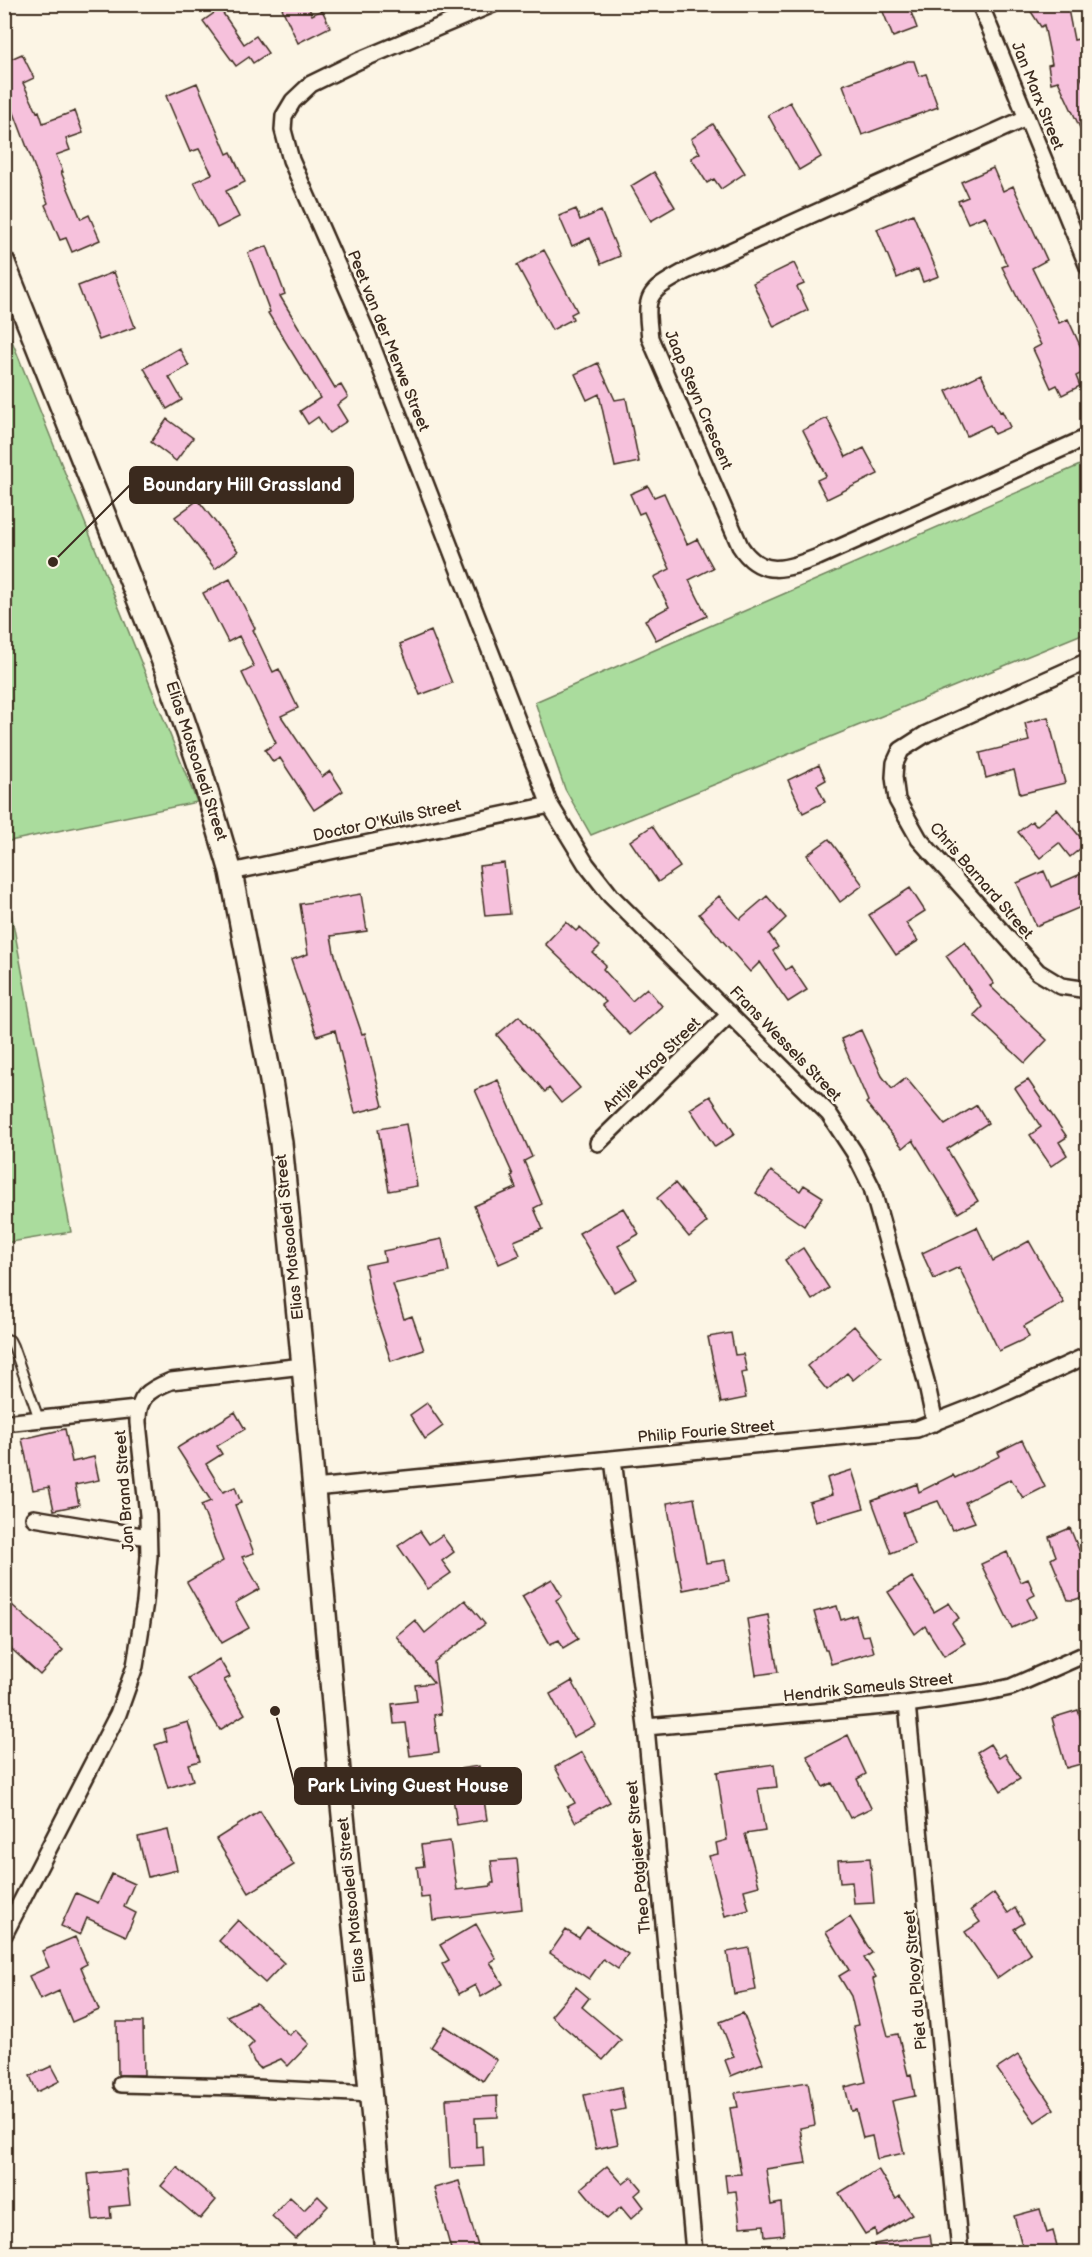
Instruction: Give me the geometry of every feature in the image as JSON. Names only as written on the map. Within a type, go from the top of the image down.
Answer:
[{"type":"street","name":"Peet van der Merwe Street","points":[[493,4],[358,61],[311,84],[293,101],[285,116],[283,130],[291,160],[372,344],[550,805]]},
{"type":"street","name":"Jan Marx Street","points":[[980,4],[1088,267]]},
{"type":"street","name":"Jaap Steyn Crescent","points":[[1026,118],[662,284],[649,298],[647,312],[650,338],[740,546],[747,557],[756,564],[773,569],[791,568],[818,557],[1088,437]]},
{"type":"street","name":"Elias Motsoaledi Street","points":[[4,263],[166,669],[201,771],[231,872],[281,1143],[386,2253]]},
{"type":"street","name":"Chris Barnard Street","points":[[1088,661],[926,734],[902,750],[895,763],[894,777],[897,800],[919,839],[1038,972],[1061,986],[1088,990]]},
{"type":"street","name":"Doctor O'Kuils Street","points":[[231,872],[550,805]]},
{"type":"street","name":"Frans Wessels Street","points":[[550,805],[586,864],[611,896],[829,1114],[863,1168],[872,1188],[881,1219],[935,1423]]},
{"type":"street","name":"Antjie Krog Street","points":[[598,1143],[730,1014]]},
{"type":"street","name":"Philip Fourie Street","points":[[314,1488],[902,1431],[935,1423],[1088,1355]]},
{"type":"street","name":"Jan Brand Street","points":[[4,1935],[118,1714],[135,1666],[145,1602],[148,1537],[148,1515],[137,1409],[140,1402],[147,1394],[171,1381],[303,1366]]},
{"type":"street","points":[[4,1424],[137,1409]]},
{"type":"street","name":"Theo Potgieter Street","points":[[613,1459],[645,1726],[694,2253]]},
{"type":"street","points":[[34,1518],[148,1537]]},
{"type":"street","name":"Hendrik Sameuls Street","points":[[645,1726],[908,1704],[983,1694],[1011,1687],[1088,1653]]},
{"type":"street","name":"Piet du Plooy Street","points":[[908,1704],[960,2253]]},
{"type":"street","points":[[121,2084],[371,2094]]},
{"type":"lane","points":[[4,1338],[10,1340],[14,1346],[39,1419]]},
{"type":"green space","points":[[4,321],[197,802],[5,842],[4,842]]},
{"type":"green space","points":[[1087,462],[1087,632],[591,835],[565,789],[535,702]]},
{"type":"green space","points":[[4,875],[71,1232],[5,1243],[4,1243]]},
{"type":"building","points":[[280,4],[307,4],[312,15],[322,10],[330,27],[298,43]]},
{"type":"building","points":[[880,4],[908,4],[917,28],[893,37]]},
{"type":"building","points":[[1026,4],[1067,4],[1074,40],[1088,37],[1088,76],[1081,77],[1088,91],[1088,145],[1058,81],[1051,83],[1048,65],[1052,64],[1044,25],[1041,27]]},
{"type":"building","points":[[220,9],[244,44],[256,36],[268,53],[253,63],[249,57],[236,66],[203,21]]},
{"type":"building","points":[[22,54],[34,78],[23,83],[43,123],[75,111],[83,133],[66,139],[70,150],[56,155],[81,219],[89,215],[100,240],[72,252],[66,238],[60,240],[45,205],[48,203],[13,110],[4,114],[4,62]]},
{"type":"building","points":[[908,61],[914,61],[919,76],[926,74],[938,107],[862,135],[843,85]]},
{"type":"building","points":[[197,83],[227,154],[231,152],[245,182],[226,191],[239,217],[217,228],[194,182],[212,174],[199,149],[190,152],[166,96]]},
{"type":"building","points":[[790,102],[821,157],[799,170],[768,115]]},
{"type":"building","points":[[713,124],[745,173],[721,189],[714,179],[707,183],[691,158],[700,153],[691,139]]},
{"type":"building","points":[[993,168],[1003,191],[1013,186],[1047,260],[1032,268],[1059,323],[1068,319],[1088,363],[1088,370],[1076,376],[1080,386],[1062,395],[1057,385],[1051,388],[1033,349],[1041,345],[1002,267],[1007,265],[985,216],[968,223],[958,201],[968,197],[961,182]]},
{"type":"building","points":[[654,172],[675,207],[651,221],[631,186]]},
{"type":"building","points":[[576,209],[580,220],[601,211],[620,256],[601,264],[590,238],[572,246],[559,216]]},
{"type":"building","points":[[913,214],[939,276],[923,282],[918,269],[897,278],[877,229]]},
{"type":"building","points":[[267,246],[285,294],[280,296],[335,388],[341,385],[348,397],[337,405],[347,421],[329,433],[318,417],[308,424],[300,411],[320,398],[268,313],[270,312],[248,253]]},
{"type":"building","points":[[544,250],[577,311],[571,314],[573,319],[552,330],[517,265]]},
{"type":"building","points":[[794,263],[804,284],[797,287],[808,310],[774,327],[753,283]]},
{"type":"building","points":[[114,272],[135,327],[99,340],[78,286]]},
{"type":"building","points":[[179,348],[189,366],[169,377],[182,400],[167,409],[144,368]]},
{"type":"building","points":[[598,363],[615,400],[626,398],[639,462],[615,467],[599,394],[587,400],[575,374]]},
{"type":"building","points":[[981,374],[1010,427],[994,434],[990,425],[967,436],[946,391]]},
{"type":"building","points":[[827,418],[846,457],[864,448],[878,474],[827,499],[817,480],[826,476],[803,430]]},
{"type":"building","points":[[167,419],[193,438],[176,461],[151,442]]},
{"type":"building","points":[[648,486],[654,497],[664,493],[687,544],[697,539],[713,568],[689,580],[707,616],[656,640],[645,620],[669,607],[654,577],[670,569],[644,512],[639,514],[630,494]]},
{"type":"building","points":[[198,500],[238,551],[215,569],[175,517]]},
{"type":"building","points":[[230,579],[255,628],[253,630],[273,672],[279,669],[298,708],[281,716],[322,777],[330,771],[343,791],[314,810],[280,758],[273,762],[265,750],[276,743],[242,673],[254,667],[239,636],[228,642],[203,593]]},
{"type":"building","points":[[431,631],[452,683],[420,695],[400,644]]},
{"type":"building","points":[[1048,717],[1065,783],[1020,794],[1014,770],[986,778],[980,753],[1029,741],[1025,723]]},
{"type":"building","points":[[819,765],[826,780],[817,785],[825,802],[803,813],[788,780]]},
{"type":"building","points":[[1057,809],[1086,844],[1070,857],[1059,843],[1040,858],[1018,832],[1032,821],[1036,826]]},
{"type":"building","points":[[652,826],[680,867],[658,882],[630,841]]},
{"type":"building","points":[[829,839],[863,885],[840,902],[807,855]]},
{"type":"building","points":[[504,863],[510,914],[485,916],[479,866]]},
{"type":"building","points":[[1044,871],[1051,887],[1088,871],[1088,904],[1036,926],[1017,883]]},
{"type":"building","points":[[910,888],[925,911],[906,923],[918,941],[896,955],[869,915]]},
{"type":"building","points":[[361,894],[367,931],[331,936],[334,952],[362,1034],[365,1033],[383,1106],[355,1113],[335,1030],[317,1036],[291,960],[308,954],[300,904]]},
{"type":"building","points":[[719,896],[740,919],[767,896],[786,918],[769,934],[778,947],[773,951],[786,970],[791,966],[807,990],[788,1002],[760,962],[750,972],[699,914]]},
{"type":"building","points":[[566,922],[576,931],[580,927],[600,946],[593,953],[606,965],[603,969],[632,1001],[647,988],[662,1006],[630,1035],[602,1005],[606,1002],[545,944]]},
{"type":"building","points":[[965,942],[994,984],[990,986],[1047,1040],[1025,1063],[974,1015],[982,1007],[946,956]]},
{"type":"building","points":[[519,1016],[580,1088],[561,1103],[549,1088],[545,1092],[497,1035]]},
{"type":"building","points":[[861,1030],[882,1076],[892,1089],[906,1078],[945,1125],[977,1105],[988,1123],[947,1149],[978,1201],[958,1213],[913,1140],[903,1148],[866,1103],[868,1101],[841,1039]]},
{"type":"building","points":[[498,1080],[532,1157],[524,1161],[542,1204],[534,1208],[543,1229],[514,1241],[520,1255],[499,1264],[474,1206],[516,1188],[511,1176],[513,1175],[475,1090]]},
{"type":"building","points":[[1028,1080],[1067,1137],[1059,1142],[1067,1155],[1051,1166],[1030,1135],[1041,1127],[1015,1088]]},
{"type":"building","points":[[710,1096],[735,1134],[715,1147],[690,1109]]},
{"type":"building","points":[[406,1124],[417,1186],[389,1191],[378,1129]]},
{"type":"building","points":[[771,1171],[800,1191],[804,1185],[823,1197],[804,1226],[756,1193]]},
{"type":"building","points":[[675,1183],[707,1222],[689,1237],[657,1198]]},
{"type":"building","points":[[623,1208],[639,1234],[618,1246],[637,1279],[614,1292],[579,1233]]},
{"type":"building","points":[[977,1227],[993,1261],[1029,1241],[1064,1303],[1024,1326],[1029,1337],[999,1351],[959,1267],[934,1279],[922,1253]]},
{"type":"building","points":[[442,1239],[449,1272],[393,1284],[404,1319],[412,1316],[424,1350],[391,1361],[372,1304],[365,1265],[385,1261],[383,1251]]},
{"type":"building","points":[[803,1248],[829,1288],[812,1300],[785,1260]]},
{"type":"building","points":[[854,1326],[881,1357],[853,1380],[847,1373],[827,1390],[807,1366]]},
{"type":"building","points":[[731,1333],[735,1355],[743,1354],[747,1372],[741,1373],[746,1398],[721,1403],[708,1337]]},
{"type":"building","points":[[427,1403],[443,1426],[425,1439],[410,1415]]},
{"type":"building","points":[[235,1412],[245,1429],[217,1446],[222,1454],[206,1464],[223,1492],[235,1487],[241,1503],[235,1505],[254,1553],[242,1557],[260,1589],[235,1603],[249,1628],[222,1643],[187,1582],[223,1561],[201,1505],[211,1501],[177,1448]]},
{"type":"building","points":[[65,1429],[72,1462],[94,1457],[99,1480],[75,1485],[79,1505],[54,1510],[49,1487],[33,1490],[22,1439]]},
{"type":"building","points":[[1022,1440],[1045,1487],[1023,1498],[1011,1479],[965,1502],[975,1522],[952,1530],[938,1501],[903,1513],[914,1544],[891,1553],[872,1501],[917,1484],[919,1492],[953,1475],[955,1478],[1000,1456],[998,1452]]},
{"type":"building","points":[[852,1470],[864,1508],[815,1522],[809,1502],[832,1495],[827,1478]]},
{"type":"building","points":[[694,1498],[706,1563],[725,1560],[729,1581],[683,1590],[667,1503]]},
{"type":"building","points":[[1070,1528],[1088,1572],[1088,1595],[1074,1600],[1068,1600],[1051,1559],[1056,1556],[1049,1537]]},
{"type":"building","points":[[420,1531],[429,1544],[442,1535],[454,1552],[442,1561],[451,1573],[428,1589],[398,1546]]},
{"type":"building","points":[[1007,1552],[1021,1582],[1028,1579],[1035,1595],[1027,1599],[1036,1617],[1012,1628],[981,1564]]},
{"type":"building","points":[[912,1577],[934,1612],[949,1603],[959,1618],[952,1623],[965,1643],[944,1656],[925,1626],[915,1634],[888,1592]]},
{"type":"building","points":[[552,1579],[562,1596],[556,1600],[578,1639],[563,1648],[559,1640],[550,1644],[522,1596]]},
{"type":"building","points":[[4,1598],[63,1650],[40,1675],[4,1642]]},
{"type":"building","points":[[465,1600],[485,1624],[434,1662],[441,1714],[434,1715],[439,1752],[410,1756],[406,1723],[394,1724],[392,1704],[417,1701],[415,1685],[434,1683],[396,1636],[415,1620],[425,1633]]},
{"type":"building","points":[[837,1606],[841,1620],[856,1615],[862,1636],[869,1635],[874,1652],[831,1664],[814,1612]]},
{"type":"building","points":[[768,1615],[778,1672],[756,1675],[747,1619]]},
{"type":"building","points":[[219,1659],[230,1677],[224,1680],[245,1714],[220,1730],[188,1678]]},
{"type":"building","points":[[572,1681],[596,1725],[573,1737],[550,1694]]},
{"type":"building","points":[[1078,1710],[1088,1743],[1088,1762],[1066,1768],[1052,1718]]},
{"type":"building","points":[[188,1722],[200,1761],[188,1764],[193,1780],[168,1788],[155,1745],[167,1741],[164,1729]]},
{"type":"building","points":[[848,1735],[866,1774],[857,1779],[871,1808],[850,1818],[832,1783],[823,1787],[807,1756]]},
{"type":"building","points":[[990,1744],[999,1758],[1005,1754],[1020,1779],[1001,1791],[977,1752]]},
{"type":"building","points":[[582,1752],[610,1802],[575,1822],[567,1807],[575,1803],[555,1767]]},
{"type":"building","points":[[774,1764],[777,1787],[758,1789],[765,1831],[745,1834],[759,1886],[744,1890],[749,1910],[725,1916],[709,1856],[718,1854],[716,1843],[727,1840],[717,1772]]},
{"type":"building","points":[[479,1766],[487,1820],[457,1825],[452,1791],[449,1791],[446,1771]]},
{"type":"building","points":[[260,1811],[294,1865],[249,1893],[216,1839]]},
{"type":"building","points":[[168,1830],[177,1870],[148,1877],[138,1837]]},
{"type":"building","points":[[450,1841],[457,1890],[491,1886],[491,1883],[494,1883],[491,1861],[517,1859],[522,1909],[433,1920],[430,1897],[421,1898],[417,1867],[424,1866],[421,1845]]},
{"type":"building","points":[[870,1858],[874,1903],[854,1904],[852,1882],[840,1883],[838,1860]]},
{"type":"building","points":[[112,1874],[134,1884],[124,1907],[136,1913],[126,1936],[87,1918],[80,1935],[61,1926],[76,1893],[98,1903]]},
{"type":"building","points":[[994,1893],[1008,1913],[1015,1908],[1024,1923],[1014,1929],[1031,1954],[997,1978],[965,1932],[980,1922],[971,1910]]},
{"type":"building","points":[[850,1917],[872,1953],[864,1958],[876,1977],[873,1979],[888,2036],[898,2034],[908,2075],[911,2074],[915,2096],[892,2101],[904,2153],[877,2159],[872,2136],[863,2138],[856,2110],[851,2111],[845,2087],[866,2082],[853,2026],[858,2025],[851,1996],[839,1976],[849,1970],[826,1932]]},
{"type":"building","points":[[238,1920],[284,1963],[265,1983],[219,1941]]},
{"type":"building","points":[[476,1924],[496,1959],[490,1962],[503,1984],[481,1997],[475,1985],[459,1994],[442,1964],[449,1960],[440,1945]]},
{"type":"building","points":[[587,1927],[628,1954],[618,1969],[603,1959],[589,1979],[550,1953],[566,1930],[579,1938]]},
{"type":"building","points":[[75,1937],[87,1964],[81,1967],[99,2010],[72,2022],[59,1991],[40,2000],[29,1976],[49,1967],[42,1951]]},
{"type":"building","points":[[749,1948],[756,1990],[734,1994],[727,1952]]},
{"type":"building","points":[[576,1987],[589,1998],[582,2007],[621,2040],[603,2060],[551,2016]]},
{"type":"building","points":[[256,2003],[289,2035],[295,2030],[309,2044],[288,2066],[281,2059],[260,2068],[254,2062],[248,2048],[254,2042],[227,2016]]},
{"type":"building","points":[[743,2013],[763,2063],[731,2076],[725,2060],[734,2057],[720,2022]]},
{"type":"building","points":[[117,2022],[143,2022],[144,2075],[118,2075]]},
{"type":"building","points":[[445,2026],[497,2060],[483,2081],[431,2047]]},
{"type":"building","points":[[1018,2055],[1054,2109],[1035,2122],[997,2069]]},
{"type":"building","points":[[52,2066],[60,2081],[37,2092],[30,2076]]},
{"type":"building","points":[[808,2082],[815,2125],[800,2128],[806,2163],[766,2169],[771,2205],[781,2203],[784,2235],[765,2237],[764,2225],[740,2227],[736,2191],[727,2192],[725,2175],[741,2174],[730,2108],[738,2107],[735,2093]]},
{"type":"building","points":[[621,2087],[625,2109],[611,2112],[618,2144],[596,2149],[584,2095]]},
{"type":"building","points":[[497,2096],[498,2117],[475,2118],[476,2147],[483,2146],[484,2166],[450,2168],[446,2099]]},
{"type":"building","points":[[607,2166],[623,2184],[632,2177],[642,2189],[635,2195],[644,2207],[631,2219],[621,2207],[607,2219],[581,2188]]},
{"type":"building","points":[[177,2167],[216,2200],[200,2219],[161,2186]]},
{"type":"building","points":[[878,2169],[896,2199],[900,2196],[912,2214],[876,2236],[875,2229],[865,2234],[839,2193]]},
{"type":"building","points":[[126,2170],[130,2205],[110,2207],[111,2218],[93,2220],[88,2174]]},
{"type":"building","points":[[459,2181],[480,2253],[452,2253],[434,2188]]},
{"type":"building","points":[[318,2196],[328,2206],[296,2239],[272,2216],[290,2197],[304,2210]]},
{"type":"building","points":[[1040,2209],[1047,2233],[1053,2231],[1059,2253],[1024,2253],[1014,2216]]},
{"type":"building","points":[[930,2235],[933,2253],[875,2253],[874,2244]]},
{"type":"place","name":"Boundary Hill Grassland","points":[[53,562]]},
{"type":"place","name":"Park Living Guest House","points":[[275,1711]]}]
